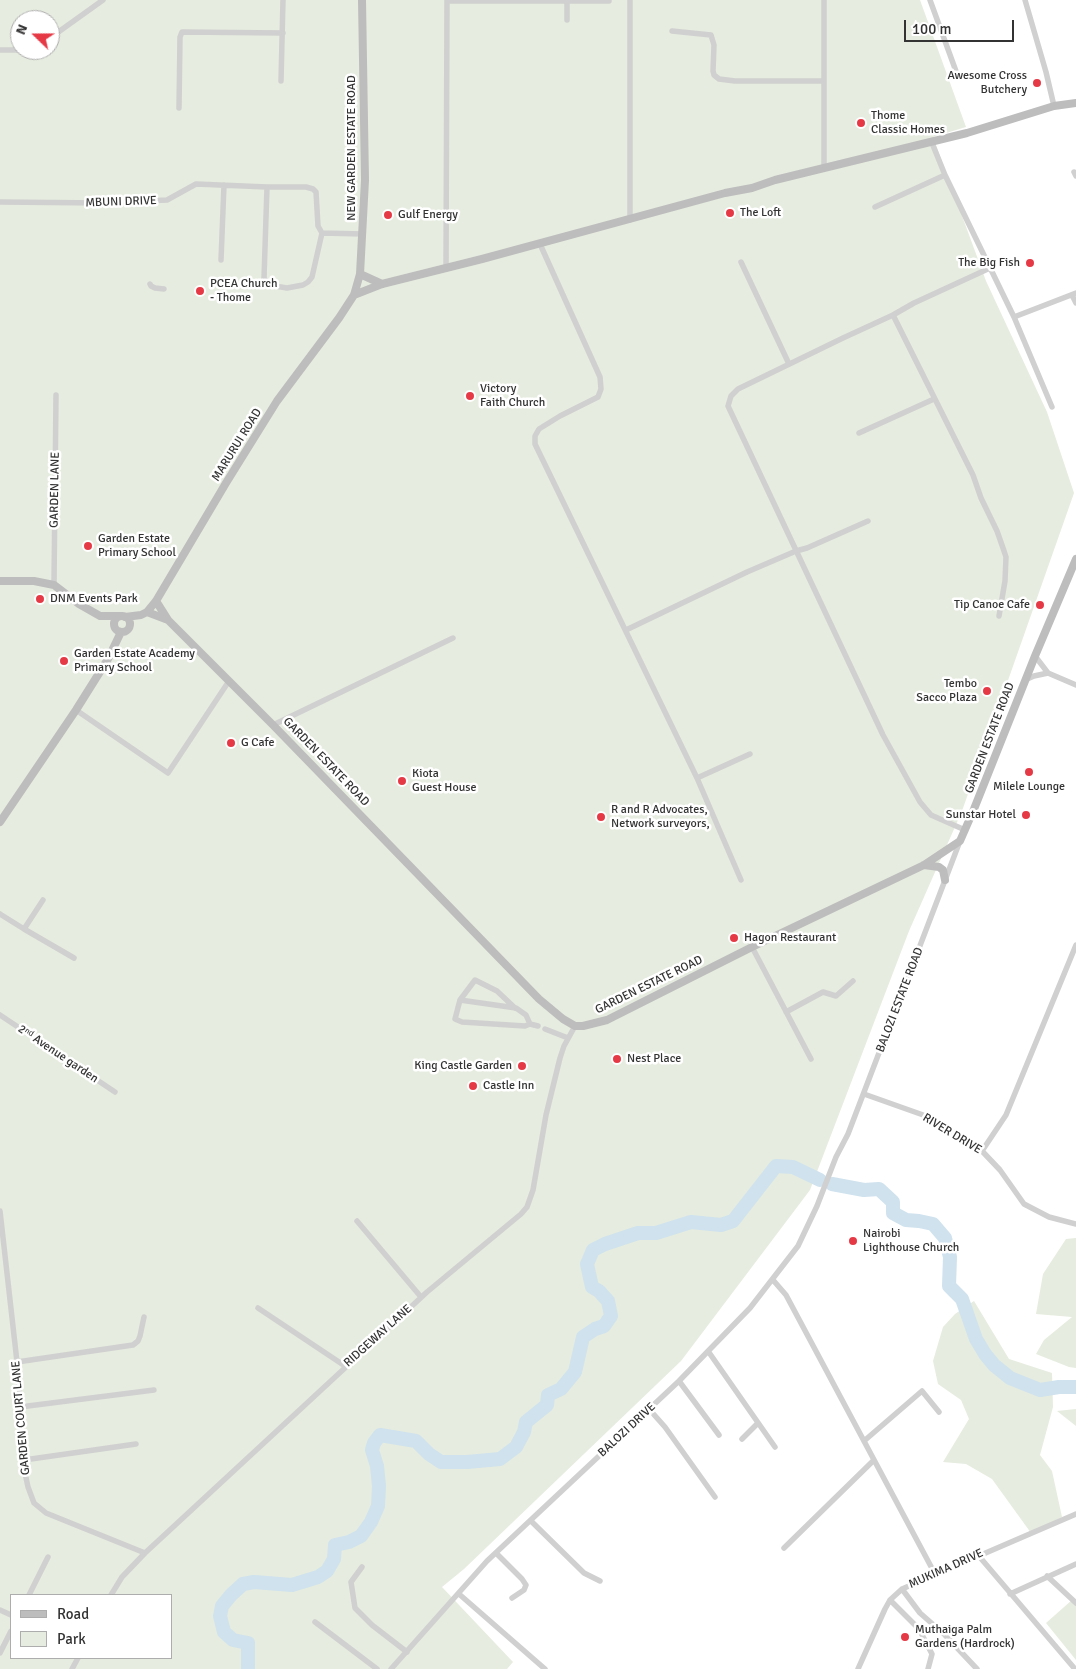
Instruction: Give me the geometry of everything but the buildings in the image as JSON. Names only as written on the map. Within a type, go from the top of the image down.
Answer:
[{"type":"street","points":[[60,31],[103,0]]},
{"type":"street","points":[[281,81],[284,0]]},
{"type":"street","name":"NEW GARDEN ESTATE ROAD","points":[[354,295],[360,274],[365,180],[362,0]]},
{"type":"street","points":[[446,269],[447,0],[609,1]]},
{"type":"street","points":[[630,0],[630,220]]},
{"type":"street","points":[[824,0],[824,168]]},
{"type":"street","points":[[930,0],[958,74]]},
{"type":"street","points":[[1025,0],[1054,106]]},
{"type":"street","points":[[566,20],[567,1]]},
{"type":"street","points":[[672,31],[711,35],[714,45],[713,71],[714,75],[720,79],[735,81],[823,81]]},
{"type":"street","points":[[179,108],[180,37],[182,32],[283,33]]},
{"type":"street","points":[[354,295],[382,284],[446,269],[725,193],[752,188],[775,180],[932,143],[1054,106],[1076,103]]},
{"type":"street","points":[[932,143],[945,175],[976,235],[1014,317],[1052,407]]},
{"type":"street","points":[[875,207],[945,175]]},
{"type":"street","name":"MBUNI DRIVE","points":[[0,202],[102,203],[167,200],[196,184],[306,187],[316,192],[318,226],[322,233]]},
{"type":"street","points":[[221,260],[224,185]]},
{"type":"street","points":[[267,187],[264,278],[269,285],[287,288],[303,285],[308,282],[312,277],[322,233],[363,234]]},
{"type":"street","points":[[540,244],[576,328],[600,376],[602,389],[598,397],[539,429],[535,436],[535,444],[697,778],[741,880]]},
{"type":"street","points":[[741,262],[789,364]]},
{"type":"street","points":[[965,830],[931,815],[920,802],[883,735],[728,406],[733,392],[893,315],[914,303],[990,268]]},
{"type":"street","points":[[360,274],[382,284]]},
{"type":"street","points":[[150,284],[155,288],[164,289]]},
{"type":"street","points":[[1014,317],[1074,294],[1076,303]]},
{"type":"street","name":"MARURUI ROAD","points":[[122,629],[144,613],[156,601],[277,401],[354,295]]},
{"type":"street","points":[[893,315],[973,475],[981,498],[1004,548],[1006,557],[1005,581],[999,616]]},
{"type":"street","name":"GARDEN LANE","points":[[54,584],[56,395]]},
{"type":"street","points":[[859,433],[934,399]]},
{"type":"street","points":[[626,630],[747,572],[796,551],[808,548],[868,521]]},
{"type":"street","name":"GARDEN ESTATE ROAD","points":[[54,584],[78,604],[100,616],[123,616],[144,613],[168,620],[230,681],[539,999],[563,1019],[575,1026],[583,1026],[606,1020],[752,947],[924,865],[960,841],[1034,656],[1076,559]]},
{"type":"street","points":[[0,580],[34,581],[54,584]]},
{"type":"street","points":[[156,601],[168,620]]},
{"type":"street","points":[[100,616],[122,629]]},
{"type":"street","points":[[0,822],[108,659],[122,629],[130,621],[123,616],[115,620],[114,624],[122,629]]},
{"type":"street","points":[[273,725],[453,638]]},
{"type":"street","points":[[1034,656],[1048,673],[1076,685]]},
{"type":"street","points":[[1025,680],[1048,673]]},
{"type":"street","points":[[76,710],[168,773],[230,681]]},
{"type":"street","points":[[697,778],[750,754]]},
{"type":"street","name":"BALOZI ESTATE ROAD","points":[[836,1157],[848,1134],[864,1094],[960,841]]},
{"type":"street","points":[[924,865],[939,867],[943,870],[945,880]]},
{"type":"street","points":[[24,929],[43,900]]},
{"type":"street","points":[[0,914],[74,958]]},
{"type":"street","points":[[982,1151],[1006,1115],[1076,945]]},
{"type":"street","points":[[752,947],[811,1059]]},
{"type":"street","points":[[530,1024],[526,1016],[497,991],[475,980],[460,1000],[455,1018],[462,1022],[525,1026],[530,1024],[538,1026]]},
{"type":"street","points":[[786,1012],[823,992],[836,996],[853,981]]},
{"type":"street","points":[[460,1000],[516,1008]]},
{"type":"street","name":"2ⁿᵈ Avenue garden","points":[[0,1015],[115,1092]]},
{"type":"street","name":"RIDGEWAY LANE","points":[[112,1594],[122,1577],[144,1553],[421,1297],[527,1207],[533,1190],[558,1065],[568,1038],[575,1026]]},
{"type":"street","points":[[545,1029],[568,1038]]},
{"type":"street","name":"RIVER DRIVE","points":[[864,1094],[926,1116],[982,1151],[1000,1170],[1024,1204],[1049,1217],[1076,1224]]},
{"type":"street","name":"BALOZI DRIVE","points":[[391,1669],[476,1573],[679,1381],[750,1308],[798,1246],[817,1206],[836,1157]]},
{"type":"street","name":"GARDEN COURT LANE","points":[[0,1211],[17,1362],[24,1460],[28,1487],[34,1503],[46,1513],[144,1553]]},
{"type":"street","points":[[357,1221],[421,1297]]},
{"type":"street","points":[[773,1280],[786,1294],[935,1574]]},
{"type":"street","points":[[258,1308],[345,1366]]},
{"type":"street","points":[[17,1362],[133,1345],[138,1341],[144,1318]]},
{"type":"street","points":[[708,1352],[775,1447]]},
{"type":"street","points":[[679,1381],[719,1435]]},
{"type":"street","points":[[20,1407],[154,1390]]},
{"type":"street","points":[[864,1441],[922,1391],[939,1412]]},
{"type":"street","points":[[650,1409],[670,1433],[715,1497]]},
{"type":"street","points":[[742,1439],[758,1423]]},
{"type":"street","points":[[24,1460],[136,1444]]},
{"type":"street","points":[[784,1548],[874,1460]]},
{"type":"street","name":"MUKIMA DRIVE","points":[[858,1669],[890,1600],[902,1589],[1076,1514]]},
{"type":"street","points":[[530,1521],[584,1573],[600,1581]]},
{"type":"street","points":[[496,1553],[526,1585],[519,1595],[512,1598]]},
{"type":"street","points":[[978,1556],[1075,1669]]},
{"type":"street","points":[[30,1594],[48,1557]]},
{"type":"street","points":[[1010,1594],[1076,1564]]},
{"type":"street","points":[[362,1566],[351,1582],[355,1608],[372,1625],[407,1652]]},
{"type":"street","points":[[1046,1576],[1076,1603]]},
{"type":"street","points":[[902,1589],[920,1613],[945,1635],[977,1669]]},
{"type":"street","points":[[459,1594],[545,1669]]},
{"type":"street","points":[[890,1600],[910,1619],[923,1635],[932,1654],[928,1669]]},
{"type":"street","points":[[316,1622],[377,1669]]},
{"type":"street","points":[[0,1653],[10,1633]]},
{"type":"green space","points":[[0,0],[920,0],[966,127],[933,137],[986,281],[1047,412],[1074,493],[962,811],[909,931],[810,1190],[681,1361],[464,1569],[442,1587],[513,1662],[507,1669],[0,1669]]},
{"type":"green space","points":[[1076,1238],[1076,1368],[1036,1354],[1044,1340],[1072,1317],[1036,1314],[1043,1274],[1066,1239]]},
{"type":"green space","points":[[974,1301],[1009,1359],[1052,1373],[1053,1407],[1040,1455],[1052,1471],[1062,1517],[1031,1533],[992,1479],[966,1464],[943,1462],[969,1419],[961,1400],[938,1384],[933,1361],[943,1327],[955,1314]]},
{"type":"green space","points":[[1076,1409],[1076,1426],[1057,1411]]},
{"type":"green space","points":[[1072,1600],[1076,1603],[1076,1660],[1046,1623]]},
{"type":"waterway","points":[[248,1669],[248,1643],[233,1640],[224,1632],[220,1616],[222,1606],[243,1584],[254,1582],[292,1585],[318,1577],[327,1571],[334,1559],[335,1545],[349,1542],[361,1536],[371,1522],[378,1506],[377,1466],[372,1450],[374,1443],[380,1435],[416,1441],[429,1454],[441,1462],[500,1459],[516,1447],[524,1432],[526,1422],[547,1405],[548,1395],[561,1389],[575,1372],[583,1337],[595,1329],[604,1326],[611,1316],[608,1301],[599,1291],[592,1287],[587,1264],[593,1250],[638,1233],[656,1233],[691,1222],[721,1225],[733,1221],[776,1166],[793,1167],[820,1180]]},
{"type":"waterway","points":[[832,1184],[864,1190],[879,1189],[893,1202],[893,1213],[906,1220],[933,1224],[945,1238],[950,1257],[949,1286],[962,1299],[976,1339],[994,1365],[1010,1378],[1040,1390],[1076,1387]]},
{"type":"place","name":"Awesome Cross Butchery","points":[[1037,83]]},
{"type":"place","name":"Thome Classic Homes","points":[[861,123]]},
{"type":"place","name":"The Loft","points":[[730,213]]},
{"type":"place","name":"Gulf Energy","points":[[388,215]]},
{"type":"place","name":"The Big Fish","points":[[1030,263]]},
{"type":"place","name":"PCEA Church - Thome","points":[[200,291]]},
{"type":"place","name":"Victory Faith Church","points":[[470,396]]},
{"type":"place","name":"Garden Estate Primary School","points":[[88,546]]},
{"type":"place","name":"DNM Events Park","points":[[40,599]]},
{"type":"place","name":"Tip Canoe Cafe","points":[[1040,605]]},
{"type":"place","name":"Garden Estate Academy Primary School","points":[[64,661]]},
{"type":"place","name":"Tembo Sacco Plaza","points":[[987,691]]},
{"type":"place","name":"G Cafe","points":[[231,743]]},
{"type":"place","name":"Milele Lounge","points":[[1029,772]]},
{"type":"place","name":"Kiota Guest House","points":[[402,781]]},
{"type":"place","name":"Sunstar Hotel","points":[[1026,815]]},
{"type":"place","name":"R and R Advocates, Network surveyors,","points":[[601,817]]},
{"type":"place","name":"Hagon Restaurant","points":[[734,938]]},
{"type":"place","name":"Nest Place","points":[[617,1059]]},
{"type":"place","name":"King Castle Garden","points":[[522,1066]]},
{"type":"place","name":"Castle Inn","points":[[473,1086]]},
{"type":"place","name":"Nairobi Lighthouse Church","points":[[853,1241]]},
{"type":"place","name":"Muthaiga Palm Gardens (Hardrock)","points":[[905,1637]]}]
